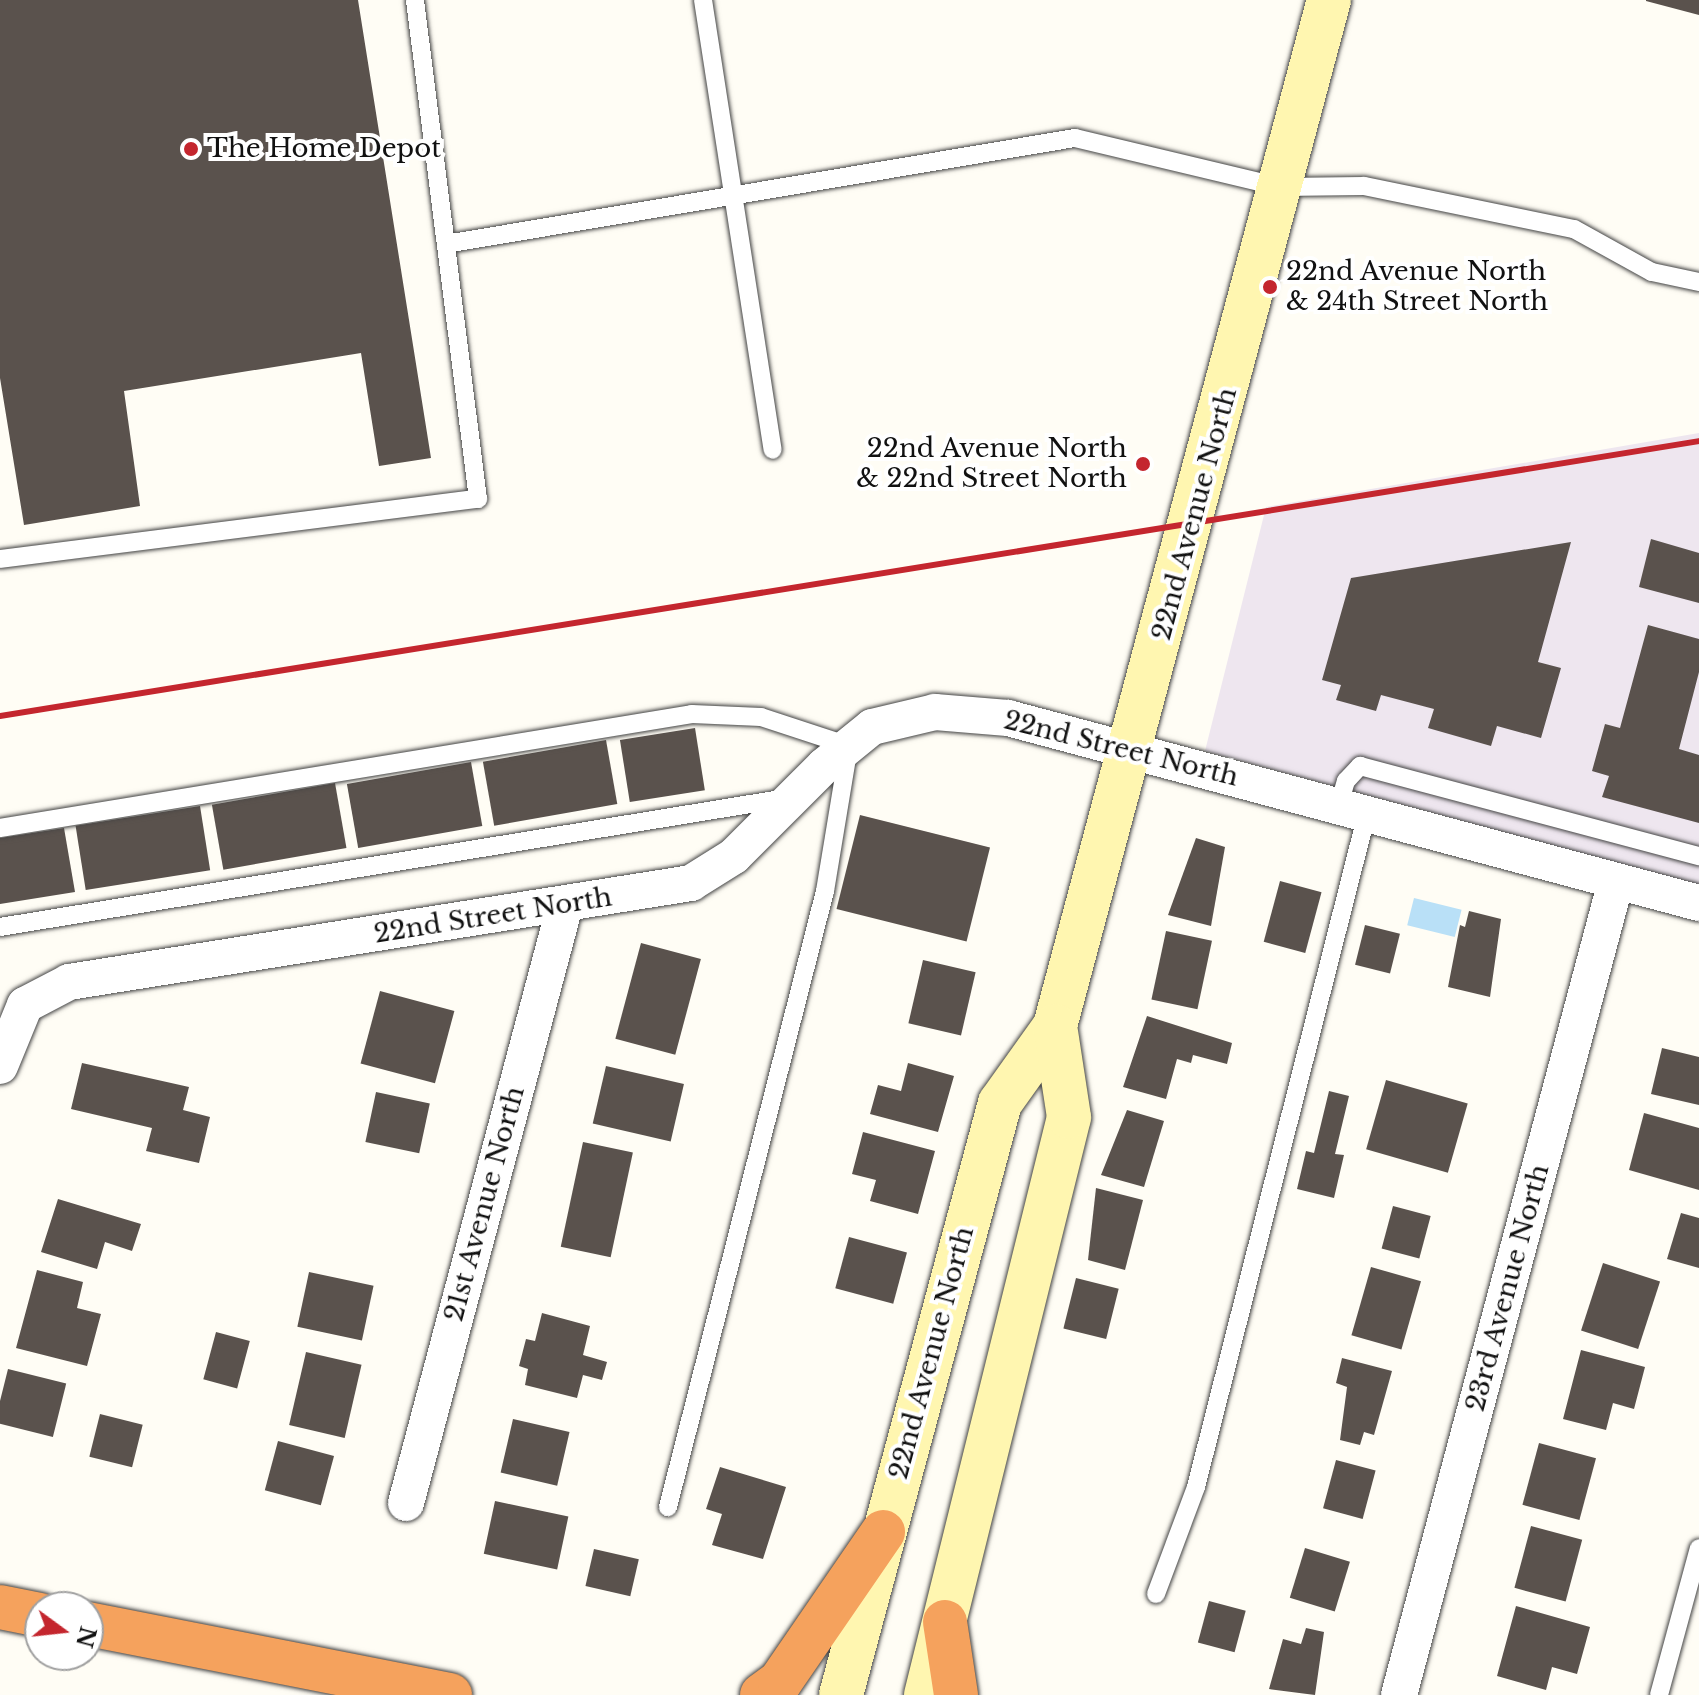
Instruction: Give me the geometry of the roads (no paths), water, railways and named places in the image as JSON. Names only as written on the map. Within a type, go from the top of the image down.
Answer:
[{"type":"highway","points":[[762,1695],[780,1682],[883,1532]]},
{"type":"highway","points":[[0,1607],[24,1612]]},
{"type":"highway","points":[[945,1622],[956,1695]]},
{"type":"highway","points":[[104,1627],[450,1695]]},
{"type":"main road","name":"22nd Avenue North","points":[[841,1695],[1000,1103],[1055,1026],[1329,0]]},
{"type":"main road","name":"22nd Avenue North","points":[[926,1695],[1069,1117],[1055,1026]]},
{"type":"street","name":"22nd Street North","points":[[0,1066],[25,1005],[69,982],[691,883],[734,856],[794,796],[872,727],[935,712],[1008,718],[1699,903]]},
{"type":"street","name":"23rd Avenue North","points":[[1399,1695],[1616,881]]},
{"type":"street","name":"21st Avenue North","points":[[406,1503],[565,905]]},
{"type":"lane","points":[[0,559],[478,499],[415,0]]},
{"type":"lane","points":[[703,0],[737,195],[773,450]]},
{"type":"lane","points":[[446,244],[1075,138],[1280,187],[1364,186],[1574,229],[1652,272],[1699,282]]},
{"type":"lane","points":[[0,828],[692,714],[761,717],[849,746],[825,891],[668,1507]]},
{"type":"lane","points":[[1156,1594],[1196,1487],[1353,809],[1346,781],[1360,766],[1699,856]]},
{"type":"lane","points":[[0,927],[794,796]]},
{"type":"lane","points":[[1659,1695],[1699,1548]]},
{"type":"water","points":[[1414,898],[1462,910],[1455,937],[1407,925]]},
{"type":"railway","points":[[0,716],[1699,441]]},
{"type":"place","name":"The Home Depot","points":[[191,149]]},
{"type":"place","name":"22nd Avenue North & 24th Street North","points":[[1270,287]]},
{"type":"place","name":"22nd Avenue North & 22nd Street North","points":[[1143,464]]}]
